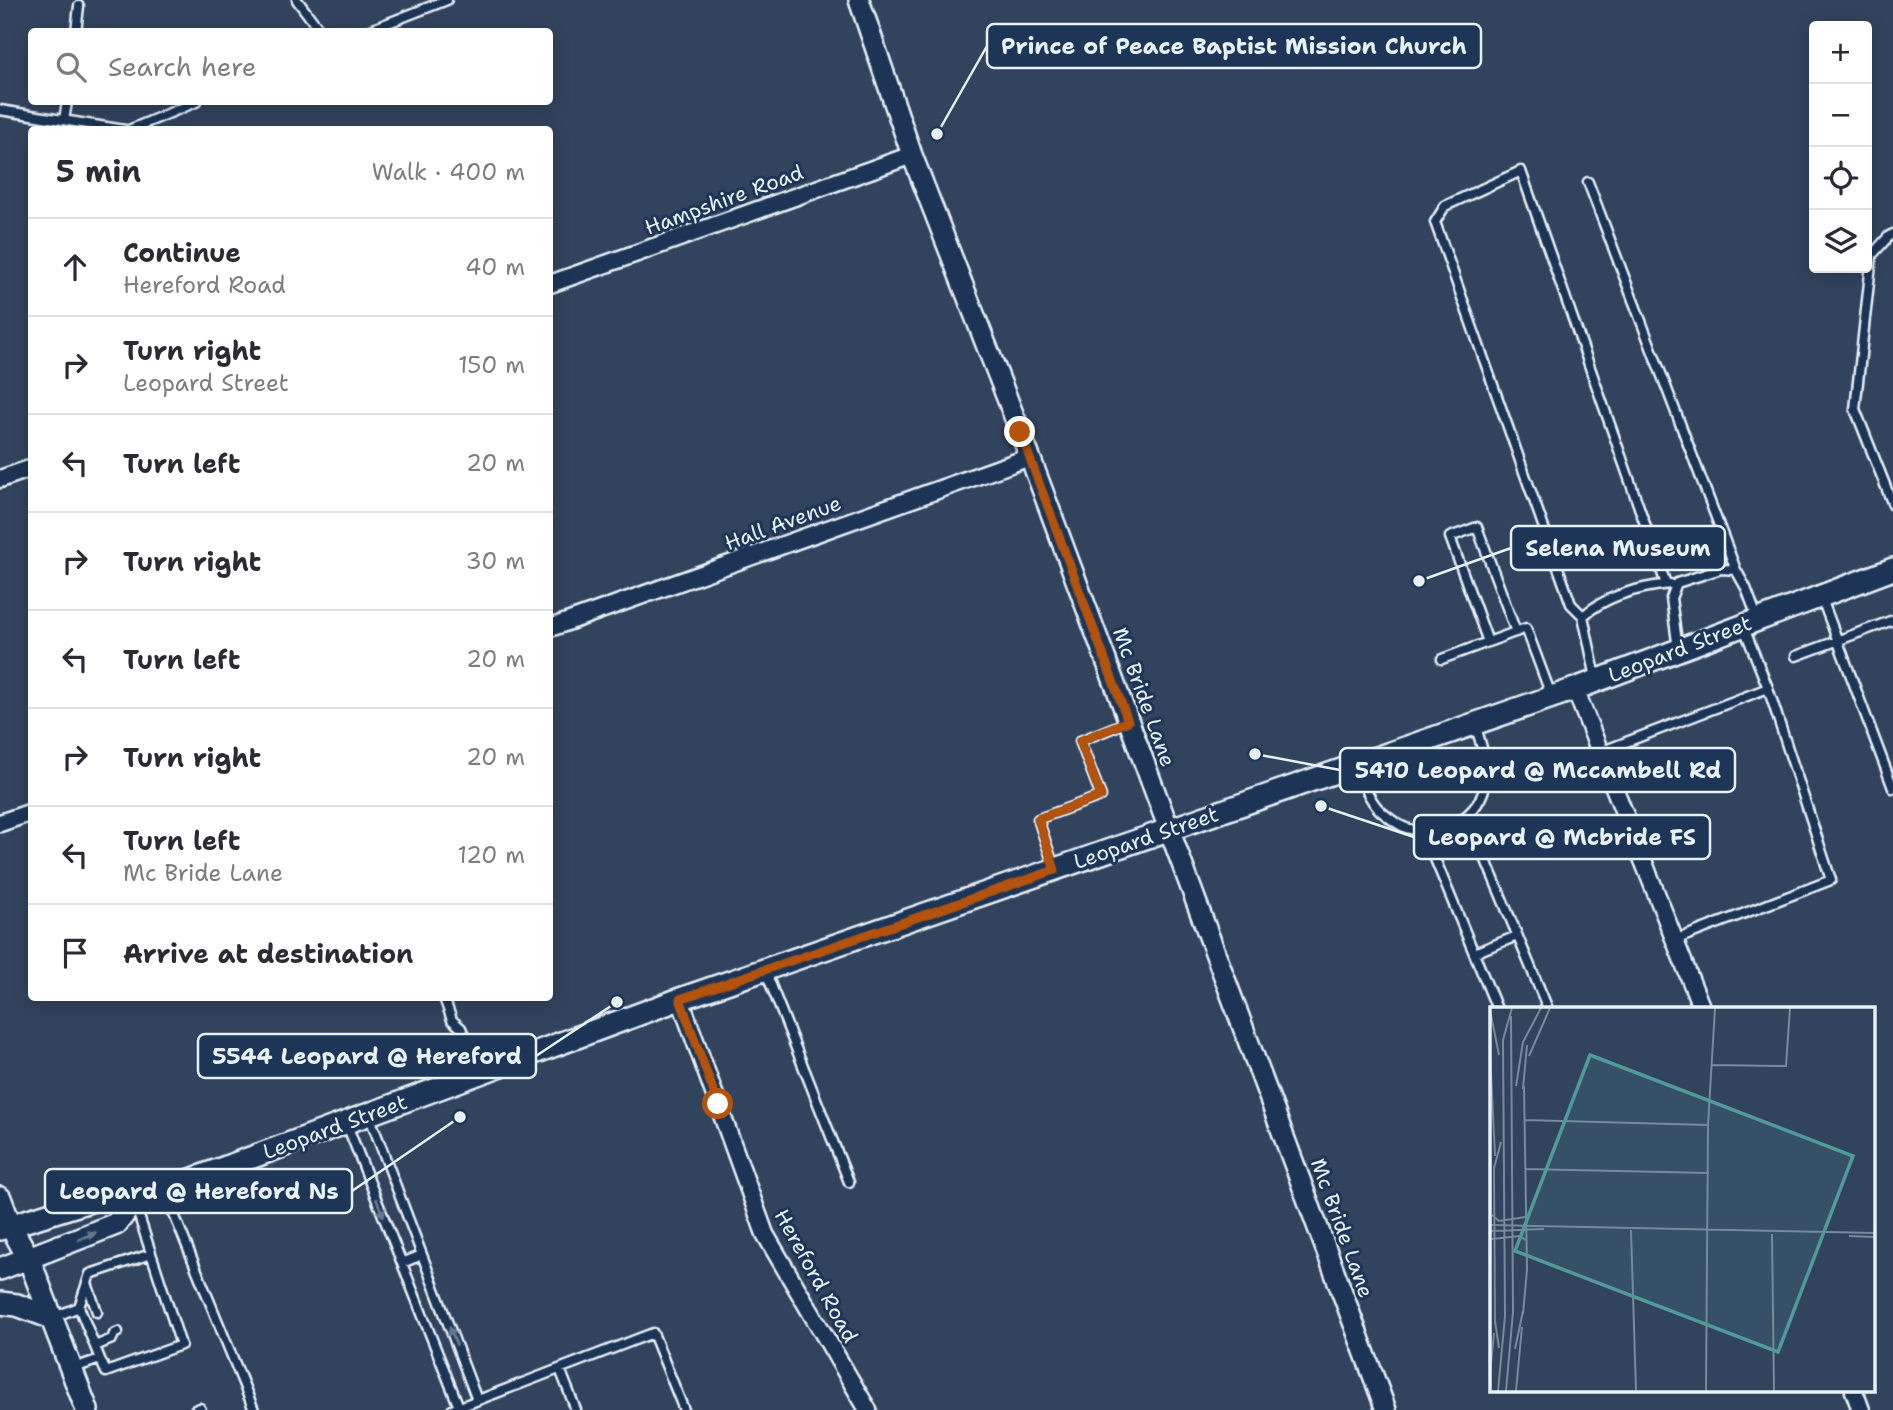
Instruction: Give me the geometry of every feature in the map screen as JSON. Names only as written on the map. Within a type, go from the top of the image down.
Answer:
[{"type":"main road","name":"Leopard Street","points":[[5,1227],[106,1196],[134,1201],[680,999],[1575,689],[1893,569]]},
{"type":"main road","points":[[0,1198],[5,1227],[29,1259],[87,1410]]},
{"type":"main road","points":[[0,1269],[116,1224],[134,1201]]},
{"type":"main road","points":[[0,1303],[32,1309],[51,1318]]},
{"type":"street","name":"Mc Bride Lane","points":[[859,0],[912,155],[1030,457],[1385,1410]]},
{"type":"street","name":"Hampshire Road","points":[[553,283],[912,155]]},
{"type":"street","name":"Hall Avenue","points":[[553,627],[1030,457]]},
{"type":"street","points":[[0,479],[28,469]]},
{"type":"street","points":[[1575,689],[1701,1007]]},
{"type":"street","points":[[0,823],[28,812]]},
{"type":"street","name":"Hereford Road","points":[[680,999],[765,1234],[868,1410]]},
{"type":"street","points":[[1854,1392],[1861,1410]]},
{"type":"lane","points":[[297,0],[318,28]]},
{"type":"lane","points":[[375,28],[447,0]]},
{"type":"lane","points":[[76,28],[79,6]]},
{"type":"lane","points":[[64,120],[66,105]]},
{"type":"lane","points":[[137,126],[189,105]]},
{"type":"lane","points":[[0,110],[102,126]]},
{"type":"lane","points":[[1596,681],[1583,616],[1571,604],[1435,222],[1445,206],[1521,171],[1666,584]]},
{"type":"lane","points":[[1588,182],[1736,570],[1746,588],[1751,623],[1768,688],[1831,880],[1675,940]]},
{"type":"lane","points":[[1893,234],[1872,255],[1855,410],[1893,505]]},
{"type":"lane","points":[[1488,642],[1450,537],[1477,527],[1516,632]]},
{"type":"lane","points":[[1583,616],[1609,599],[1655,585],[1677,583],[1721,569],[1736,570]]},
{"type":"lane","points":[[1677,583],[1671,598],[1679,650]]},
{"type":"lane","points":[[1821,596],[1893,788]]},
{"type":"lane","points":[[1796,656],[1893,620]]},
{"type":"lane","points":[[1442,659],[1526,628],[1552,697]]},
{"type":"lane","points":[[1600,752],[1768,688]]},
{"type":"lane","points":[[1055,870],[1038,819],[1101,796],[1080,741],[1128,721]]},
{"type":"lane","points":[[1355,764],[1368,793],[1380,811],[1405,827],[1423,830],[1454,824],[1468,817],[1481,797],[1486,779],[1484,757],[1475,724]]},
{"type":"lane","points":[[1468,817],[1547,1007]]},
{"type":"lane","points":[[1423,830],[1496,1007]]},
{"type":"lane","points":[[1474,953],[1517,936]]},
{"type":"lane","points":[[765,970],[849,1182]]},
{"type":"lane","points":[[445,1001],[452,1020],[461,1028],[480,1073]]},
{"type":"lane","points":[[368,1114],[477,1400]]},
{"type":"lane","points":[[346,1122],[402,1263],[455,1408],[653,1333],[684,1410]]},
{"type":"lane","points":[[164,1190],[254,1410]]},
{"type":"lane","points":[[134,1201],[151,1254],[169,1318],[181,1345],[106,1372],[79,1307],[90,1274],[151,1254]]},
{"type":"lane","points":[[402,1263],[422,1255]]},
{"type":"lane","points":[[87,1283],[97,1312]]},
{"type":"lane","points":[[51,1318],[79,1307]]},
{"type":"lane","points":[[95,1346],[113,1337]]},
{"type":"lane","points":[[71,1369],[100,1359]]},
{"type":"lane","points":[[560,1368],[576,1410]]},
{"type":"lane","points":[[195,1410],[201,1410]]},
{"type":"place","name":"Prince of Peace Baptist Mission Church","points":[[937,134]]},
{"type":"place","name":"Selena Museum","points":[[1419,581]]},
{"type":"place","name":"5410 Leopard @ Mccambell Rd","points":[[1255,754]]},
{"type":"place","name":"Leopard @ Mcbride FS","points":[[1321,806]]},
{"type":"place","name":"5544 Leopard @ Hereford","points":[[617,1002]]},
{"type":"place","name":"Leopard @ Hereford Ns","points":[[460,1117]]},
{"type":"route","points":[[718,1104],[680,999],[1055,870],[1038,819],[1101,796],[1080,741],[1128,721],[1020,432]]}]
